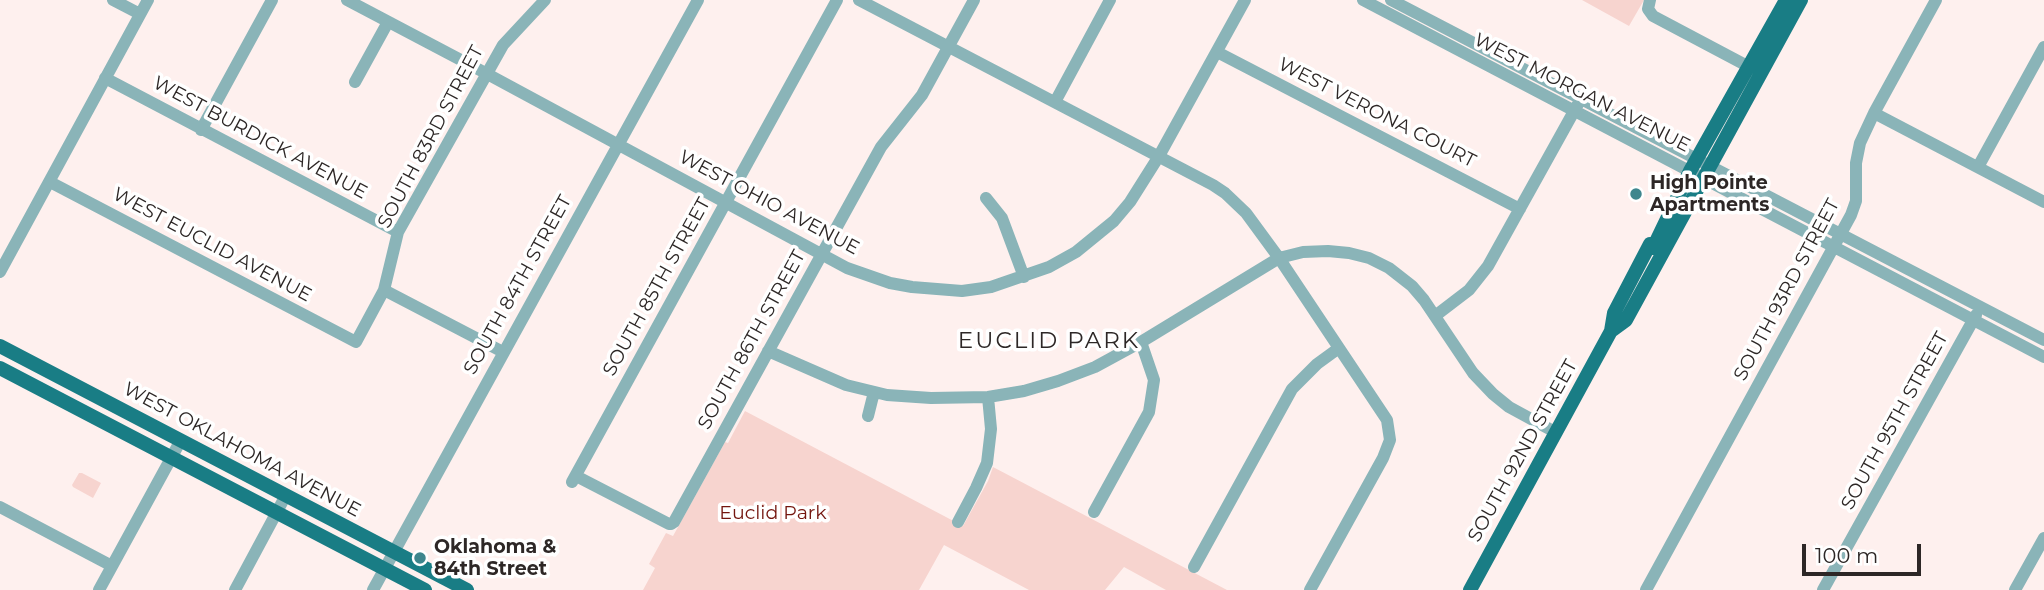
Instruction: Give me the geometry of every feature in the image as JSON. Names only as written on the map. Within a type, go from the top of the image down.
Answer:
[{"type":"main road","name":"SOUTH 92ND STREET","points":[[1470,590],[1611,331],[1614,313],[1650,244],[1653,248],[1693,165],[1786,0]]},
{"type":"main road","name":"SOUTH 92ND STREET","points":[[1611,331],[1626,320],[1801,0]]},
{"type":"main road","name":"WEST OKLAHOMA AVENUE","points":[[0,346],[467,590]]},
{"type":"main road","name":"WEST OKLAHOMA AVENUE","points":[[0,368],[425,590]]},
{"type":"street","points":[[113,0],[140,14]]},
{"type":"street","points":[[0,272],[148,0]]},
{"type":"street","points":[[201,130],[272,0]]},
{"type":"street","name":"WEST OHIO AVENUE","points":[[346,0],[868,278],[912,287],[962,291],[991,287],[1049,267],[1076,251],[1114,221],[1130,202],[1159,156],[1245,0]]},
{"type":"street","name":"SOUTH 83RD STREET","points":[[356,342],[384,290],[398,232],[503,45],[545,0]]},
{"type":"street","name":"SOUTH 84TH STREET","points":[[373,590],[698,0]]},
{"type":"street","name":"SOUTH 85TH STREET","points":[[674,522],[669,524],[574,479],[838,0]]},
{"type":"street","points":[[859,0],[1159,156],[1225,193],[1247,213],[1387,420],[1390,440],[1383,458],[1310,590]]},
{"type":"street","name":"SOUTH 86TH STREET","points":[[674,522],[881,147],[922,94],[974,0]]},
{"type":"street","points":[[1055,102],[1110,0]]},
{"type":"street","name":"WEST MORGAN AVENUE","points":[[1363,0],[1422,24],[1580,99],[1649,142],[1757,198],[1836,247],[2044,357]]},
{"type":"street","name":"WEST MORGAN AVENUE","points":[[1391,0],[1422,24],[1574,111],[1649,142]]},
{"type":"street","name":"SOUTH 93RD STREET","points":[[1646,590],[1852,215],[1856,201],[1856,163],[1860,143],[1936,0]]},
{"type":"street","points":[[1649,5],[1653,16],[1762,74]]},
{"type":"street","points":[[355,82],[388,23]]},
{"type":"street","points":[[1978,167],[2044,47]]},
{"type":"street","name":"WEST VERONA COURT","points":[[1217,52],[1520,209]]},
{"type":"street","name":"WEST BURDICK AVENUE","points":[[105,78],[398,232]]},
{"type":"street","points":[[1435,316],[1469,290],[1488,265],[1580,99]]},
{"type":"street","points":[[1874,113],[2044,202]]},
{"type":"street","name":"WEST EUCLID AVENUE","points":[[50,182],[356,342]]},
{"type":"street","points":[[986,198],[1002,218],[1024,277]]},
{"type":"street","name":"WEST MORGAN AVENUE","points":[[1757,198],[1842,234],[2044,340]]},
{"type":"street","points":[[768,351],[821,376],[873,392],[931,398],[988,397],[1024,391],[1095,367],[1279,258],[1304,252],[1349,253],[1369,258],[1389,268],[1412,286],[1473,373],[1493,394],[1509,407],[1555,432]]},
{"type":"street","points":[[384,290],[503,352]]},
{"type":"street","name":"SOUTH 95TH STREET","points":[[1824,590],[1980,307]]},
{"type":"street","points":[[1094,512],[1149,412],[1154,380],[1141,342]]},
{"type":"street","points":[[1194,567],[1293,390],[1317,364],[1339,348]]},
{"type":"street","points":[[869,416],[873,392]]},
{"type":"street","points":[[958,522],[987,463],[991,429],[988,397]]},
{"type":"street","points":[[99,590],[181,440]]},
{"type":"street","points":[[234,590],[286,495]]},
{"type":"street","points":[[0,507],[112,566]]},
{"type":"street","points":[[2015,590],[2044,538]]},
{"type":"green space","points":[[1582,0],[1644,0],[1629,26]]},
{"type":"green space","name":"Euclid Park","points":[[745,411],[963,526],[993,467],[1227,590],[1166,590],[1124,567],[1105,590],[1029,590],[944,545],[919,590],[643,590],[655,568],[649,564],[666,533],[673,536]]},
{"type":"green space","points":[[79,473],[101,483],[93,498],[73,487]]},
{"type":"place","name":"High Pointe Apartments","points":[[1636,194]]},
{"type":"place","name":"Oklahoma & 84th Street","points":[[420,558]]},
{"type":"district","name":"EUCLID PARK","points":[[1049,341]]}]
